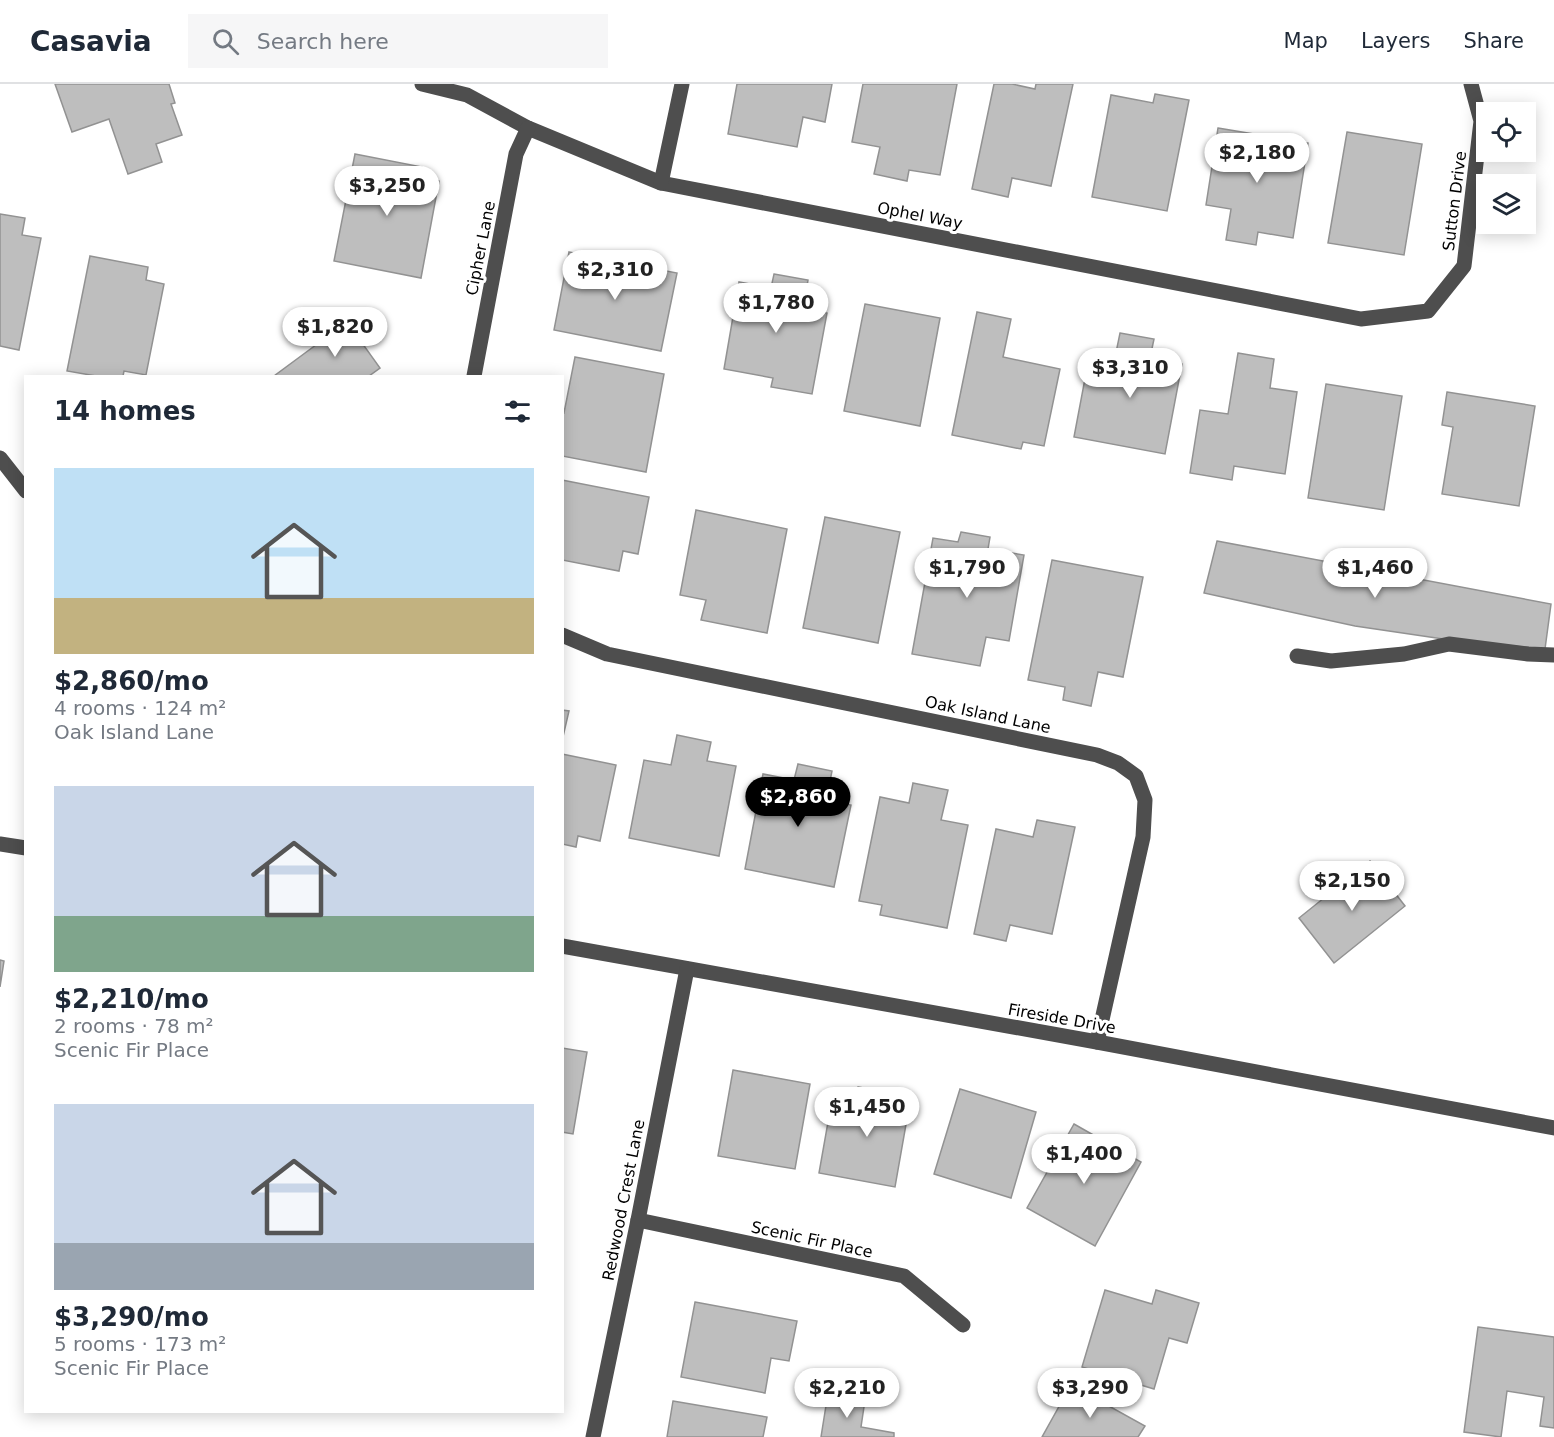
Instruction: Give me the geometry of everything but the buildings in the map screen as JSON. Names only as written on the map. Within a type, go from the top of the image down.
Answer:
[{"type":"street","name":"Ophel Way","points":[[422,84],[467,95],[528,128],[661,183],[1361,319],[1428,311]]},
{"type":"street","points":[[661,183],[682,84]]},
{"type":"street","name":"Sutton Drive","points":[[1428,311],[1464,266],[1481,121],[1471,84]]},
{"type":"street","name":"Cipher Lane","points":[[474,375],[516,154],[528,128]]},
{"type":"street","points":[[0,458],[24,488]]},
{"type":"street","name":"Oak Island Lane","points":[[564,636],[607,654],[1097,755],[1118,763],[1136,776],[1145,800],[1143,837],[1097,1042]]},
{"type":"street","points":[[1297,656],[1331,661],[1404,654],[1449,644],[1554,655]]},
{"type":"street","points":[[0,844],[24,848]]},
{"type":"street","name":"Fireside Drive","points":[[564,946],[1097,1042],[1554,1128]]},
{"type":"street","name":"Redwood Crest Lane","points":[[593,1437],[687,969]]},
{"type":"street","name":"Scenic Fir Place","points":[[638,1220],[904,1276],[963,1325]]}]
